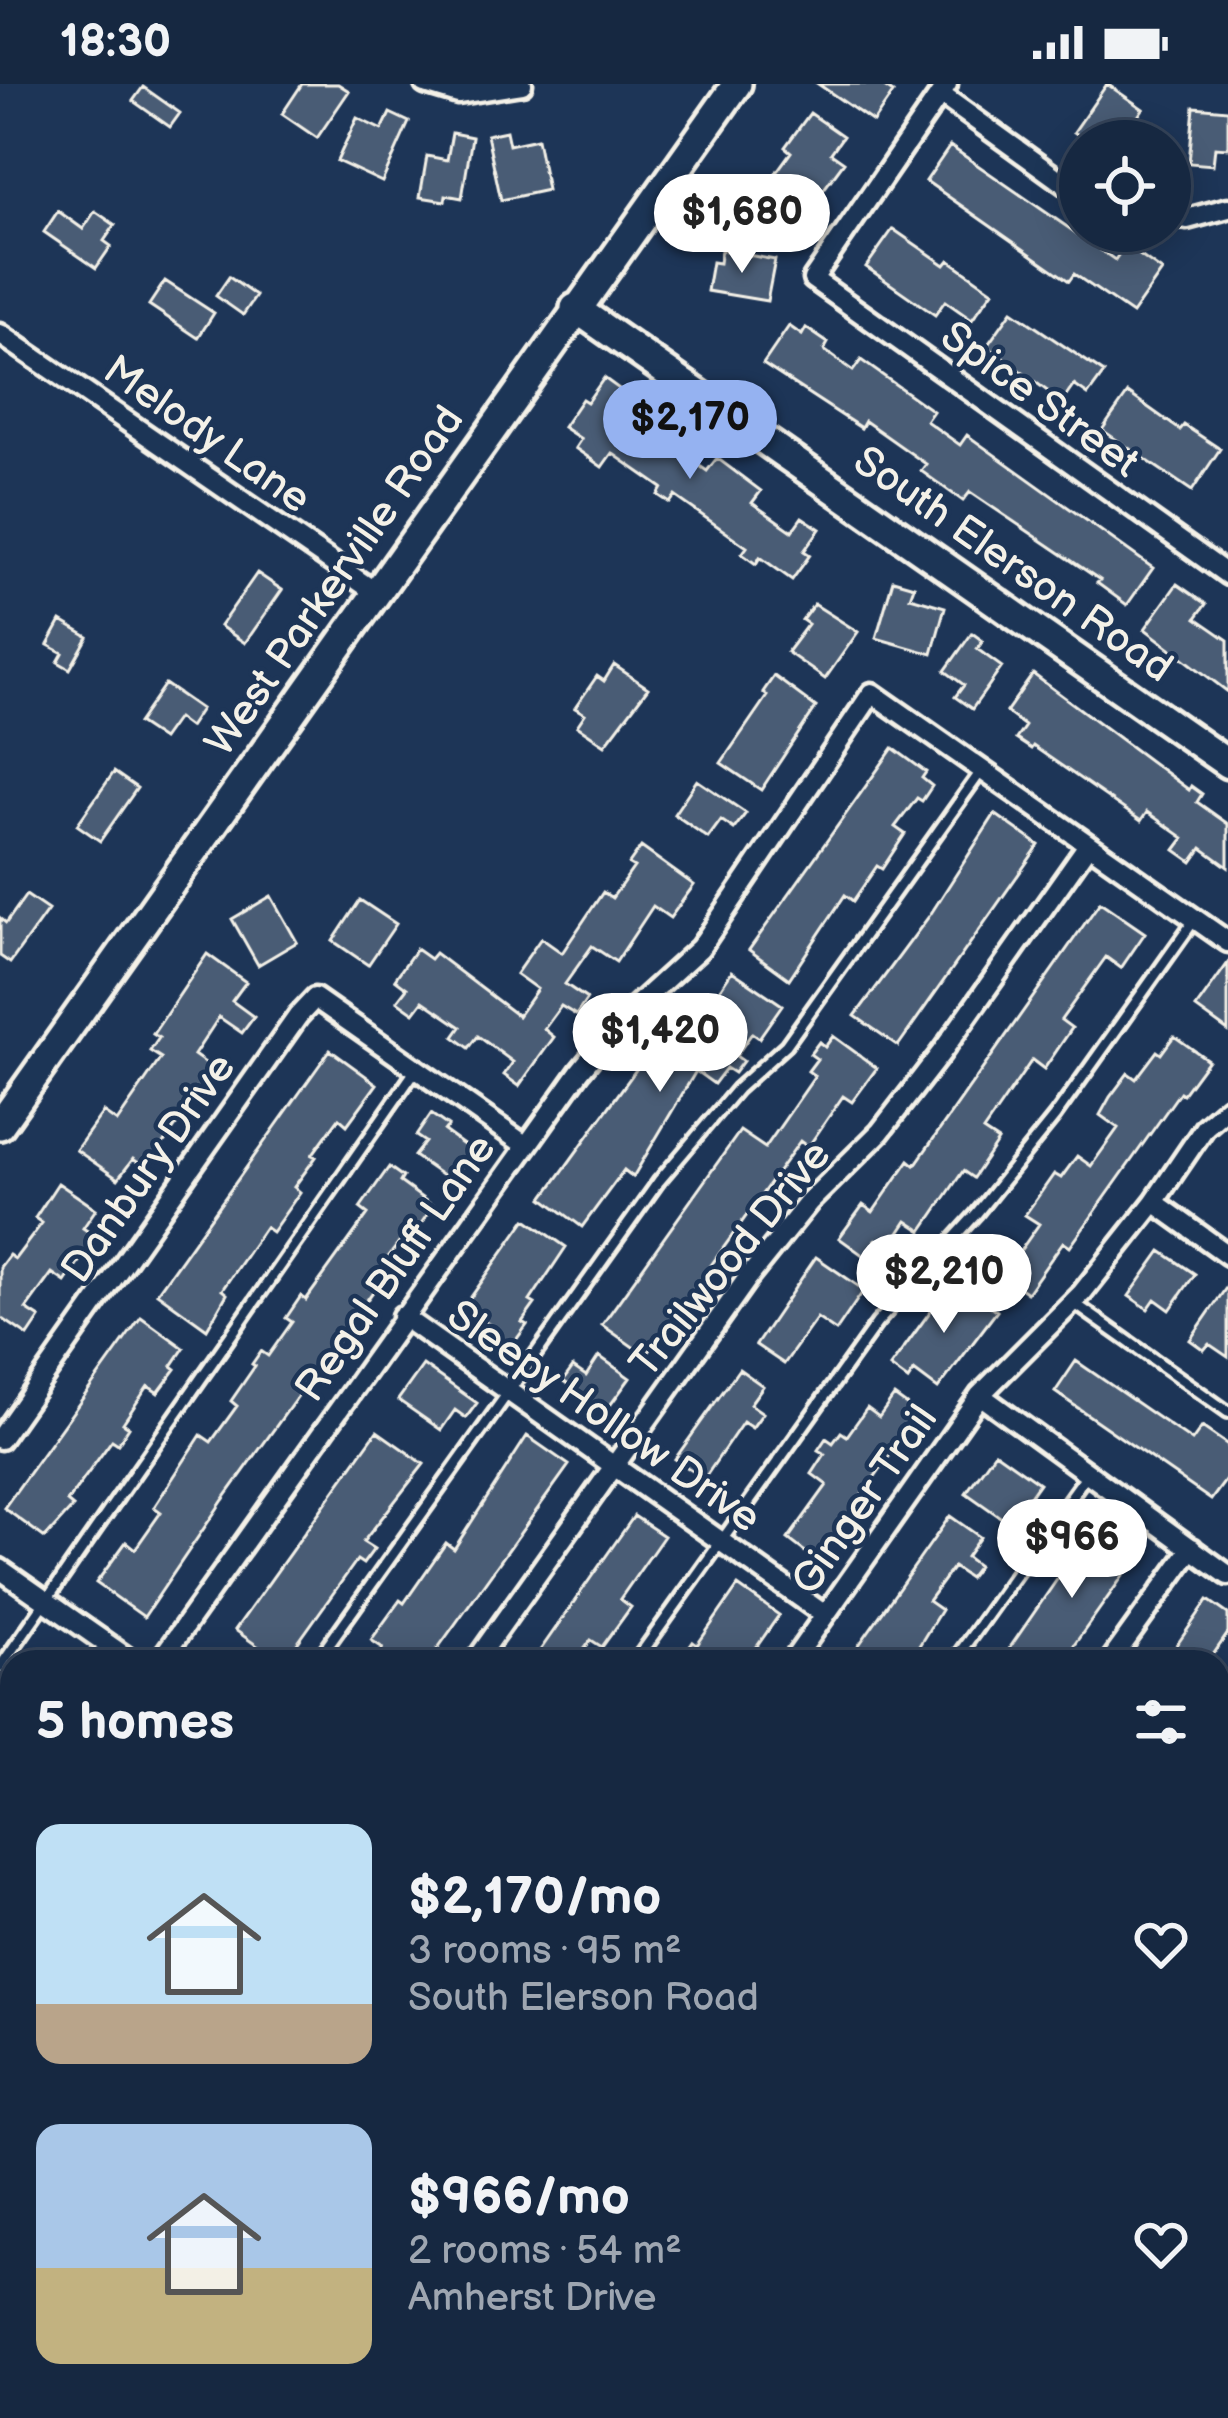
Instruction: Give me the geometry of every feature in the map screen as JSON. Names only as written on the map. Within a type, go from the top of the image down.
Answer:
[{"type":"main road","name":"West Parkerville Road","points":[[0,1125],[737,84]]},
{"type":"main road","name":"South Elerson Road","points":[[575,308],[1228,764]]},
{"type":"street","points":[[425,84],[458,94],[523,84]]},
{"type":"street","points":[[943,89],[1059,179]]},
{"type":"street","name":"Spice Street","points":[[943,89],[813,279],[1228,575]]},
{"type":"street","points":[[1191,217],[1228,208]]},
{"type":"street","name":"Melody Lane","points":[[0,334],[375,592]]},
{"type":"street","name":"Regal Bluff Lane","points":[[167,1650],[525,1145],[626,1016],[700,948],[872,694],[982,770]]},
{"type":"street","points":[[982,770],[1228,942]]},
{"type":"street","name":"Trailwood Drive","points":[[483,1650],[747,1279],[808,1202],[880,1132],[1088,845]]},
{"type":"street","name":"Danbury Drive","points":[[0,1439],[315,998],[416,1069]]},
{"type":"street","points":[[416,1069],[525,1145]]},
{"type":"street","name":"Ginger Trail","points":[[800,1650],[980,1395],[1074,1303],[1154,1202],[1205,1127],[1228,1107]]},
{"type":"street","points":[[1154,1202],[1228,1255]]},
{"type":"street","name":"Sleepy Hollow Drive","points":[[402,1316],[825,1615]]},
{"type":"street","points":[[980,1395],[1228,1575]]},
{"type":"street","points":[[1119,1650],[1192,1547]]},
{"type":"street","points":[[0,1569],[116,1650]]},
{"type":"lane","points":[[325,1650],[658,1181],[737,1089],[786,1045],[982,770]]},
{"type":"lane","points":[[644,1650],[877,1323],[976,1214],[1055,1116],[1195,919]]},
{"type":"lane","points":[[12,1650],[416,1069]]},
{"type":"lane","points":[[1074,1303],[1228,1412]]},
{"type":"lane","points":[[962,1650],[1088,1473]]},
{"type":"building","points":[[302,84],[338,84],[349,91],[317,138],[282,114]]},
{"type":"building","points":[[818,84],[880,84],[893,93],[873,122]]},
{"type":"building","points":[[1107,84],[1143,109],[1135,120],[1082,120]]},
{"type":"building","points":[[143,87],[180,113],[170,127],[133,101]]},
{"type":"building","points":[[1194,107],[1228,110],[1228,148],[1215,147],[1213,165],[1191,163]]},
{"type":"building","points":[[390,113],[409,122],[382,182],[337,161],[357,118],[382,130]]},
{"type":"building","points":[[810,113],[843,136],[831,153],[844,162],[790,235],[751,207],[791,152],[785,147]]},
{"type":"building","points":[[506,131],[509,145],[537,139],[547,190],[501,200],[487,135]]},
{"type":"building","points":[[452,133],[472,137],[462,198],[420,197],[427,156],[447,160]]},
{"type":"building","points":[[950,146],[1059,221],[1059,252],[1103,252],[1115,260],[1120,252],[1135,252],[1162,271],[1132,314],[1074,274],[1069,281],[926,181]]},
{"type":"building","points":[[58,211],[83,229],[95,211],[115,225],[104,241],[111,246],[96,268],[44,232]]},
{"type":"building","points":[[893,229],[993,291],[972,320],[945,301],[935,315],[866,267]]},
{"type":"building","points":[[721,250],[775,260],[767,301],[707,291],[712,262],[719,263]]},
{"type":"building","points":[[229,277],[256,296],[243,315],[216,296]]},
{"type":"building","points":[[165,281],[214,313],[198,338],[149,305]]},
{"type":"building","points":[[1012,311],[1104,373],[1088,395],[1074,385],[1062,402],[987,346]]},
{"type":"building","points":[[789,326],[802,335],[806,328],[828,343],[824,350],[853,371],[861,360],[933,411],[926,421],[960,445],[967,435],[1153,568],[1127,605],[1097,583],[1100,580],[970,492],[963,501],[921,471],[926,464],[865,421],[861,428],[763,364]]},
{"type":"building","points":[[604,378],[622,391],[611,407],[633,423],[629,429],[652,445],[667,422],[685,434],[675,449],[707,471],[717,458],[761,491],[752,503],[792,531],[802,517],[820,529],[804,551],[810,555],[792,580],[760,557],[756,564],[742,554],[747,547],[675,496],[670,503],[658,495],[662,488],[612,453],[602,467],[575,448],[581,439],[563,427]]},
{"type":"building","points":[[1128,393],[1180,430],[1184,425],[1220,449],[1192,491],[1102,430]]},
{"type":"building","points":[[257,573],[282,590],[245,643],[220,626]]},
{"type":"building","points":[[893,580],[914,586],[910,597],[945,607],[932,654],[876,638]]},
{"type":"building","points":[[1177,584],[1206,604],[1196,618],[1228,640],[1228,692],[1145,629]]},
{"type":"building","points":[[814,604],[858,632],[825,679],[787,652],[808,624],[802,620]]},
{"type":"building","points":[[61,621],[88,637],[70,669],[58,662],[63,653],[48,645]]},
{"type":"building","points":[[972,633],[983,641],[977,649],[1002,667],[972,709],[955,697],[964,685],[945,671]]},
{"type":"building","points":[[614,665],[648,688],[605,745],[577,726],[585,714],[575,708],[597,676],[604,681]]},
{"type":"building","points":[[1033,674],[1189,790],[1191,786],[1202,794],[1197,802],[1228,824],[1228,867],[1202,848],[1192,862],[1175,850],[1184,838],[1147,812],[1141,821],[1016,739],[1025,726],[1006,712]]},
{"type":"building","points":[[774,676],[816,707],[761,790],[721,763],[767,696],[763,692]]},
{"type":"building","points":[[165,684],[201,709],[189,727],[177,718],[162,739],[138,723]]},
{"type":"building","points":[[893,748],[926,772],[922,778],[932,786],[895,827],[905,834],[882,869],[877,866],[853,901],[845,895],[789,979],[749,950]]},
{"type":"building","points":[[114,772],[137,788],[100,841],[77,825]]},
{"type":"building","points":[[697,780],[746,813],[734,829],[721,820],[708,838],[674,814]]},
{"type":"building","points":[[995,814],[1039,845],[898,1046],[855,1016],[930,915]]},
{"type":"building","points":[[641,847],[694,885],[670,918],[653,906],[616,962],[592,946],[565,984],[587,999],[576,1015],[561,1006],[544,1029],[554,1037],[519,1086],[504,1075],[513,1062],[478,1036],[469,1048],[454,1037],[461,1027],[423,1001],[414,1013],[397,1001],[407,988],[395,979],[416,949],[430,959],[435,953],[518,1016],[537,989],[516,974],[541,938],[562,953],[603,892],[612,898],[634,867],[629,864]]},
{"type":"building","points":[[26,895],[48,910],[10,963],[0,956],[0,918],[6,923]]},
{"type":"building","points":[[271,896],[297,942],[258,965],[232,919]]},
{"type":"building","points":[[360,900],[396,924],[368,965],[333,941]]},
{"type":"building","points":[[1100,902],[1145,933],[1121,968],[1106,957],[1061,1020],[1072,1028],[1044,1069],[1032,1060],[983,1131],[998,1141],[973,1178],[963,1171],[922,1231],[907,1221],[889,1248],[876,1239],[864,1256],[839,1238],[863,1205],[873,1212],[909,1160],[915,1165]]},
{"type":"building","points":[[207,954],[246,982],[232,1001],[254,1017],[242,1033],[219,1017],[194,1055],[215,1070],[146,1168],[133,1159],[118,1179],[76,1150],[103,1112],[117,1122],[161,1058],[150,1051],[159,1038],[153,1034]]},
{"type":"building","points":[[1228,963],[1228,1031],[1196,1008]]},
{"type":"building","points":[[732,971],[782,1005],[759,1038],[752,1033],[736,1056],[743,1061],[734,1073],[726,1068],[714,1084],[696,1071],[633,1177],[624,1170],[582,1227],[543,1198],[648,1053],[662,1062],[696,1008],[704,1013]]},
{"type":"building","points":[[833,1036],[877,1068],[852,1102],[843,1096],[808,1147],[800,1141],[646,1356],[602,1325],[740,1131],[765,1148],[815,1076],[808,1071],[817,1059],[810,1054],[819,1042],[825,1047]]},
{"type":"building","points":[[1174,1036],[1208,1060],[1070,1247],[1063,1242],[1027,1293],[990,1267],[1000,1252],[1013,1261],[1039,1224],[1025,1215],[1054,1174],[1061,1178],[1077,1156],[1091,1166],[1118,1128],[1100,1115],[1110,1097],[1128,1073],[1136,1079]]},
{"type":"building","points":[[330,1050],[377,1084],[347,1125],[339,1118],[312,1155],[316,1157],[294,1187],[300,1192],[272,1232],[265,1227],[222,1290],[227,1294],[207,1329],[157,1293]]},
{"type":"building","points":[[431,1114],[448,1126],[444,1131],[472,1151],[450,1181],[414,1156],[425,1142],[416,1136]]},
{"type":"building","points":[[389,1167],[403,1177],[400,1182],[433,1206],[414,1234],[409,1230],[389,1256],[395,1261],[144,1617],[96,1583],[126,1542],[135,1549],[161,1512],[154,1507],[201,1435],[211,1442],[237,1406],[231,1401],[252,1364],[261,1351],[268,1356],[292,1322],[286,1318],[301,1296],[306,1300],[368,1214],[360,1208]]},
{"type":"building","points":[[58,1183],[96,1209],[83,1228],[96,1237],[65,1282],[52,1273],[26,1309],[40,1318],[28,1336],[0,1317],[0,1267],[9,1255],[15,1259],[42,1223],[35,1218]]},
{"type":"building","points":[[526,1219],[566,1247],[530,1301],[535,1304],[522,1322],[527,1325],[511,1347],[494,1335],[497,1330],[464,1307]]},
{"type":"building","points":[[1161,1251],[1195,1274],[1170,1310],[1155,1299],[1148,1309],[1129,1296]]},
{"type":"building","points":[[816,1257],[864,1290],[836,1331],[817,1318],[784,1364],[756,1345]]},
{"type":"building","points":[[953,1280],[997,1311],[938,1389],[914,1371],[908,1380],[890,1367]]},
{"type":"building","points":[[1228,1285],[1228,1357],[1209,1344],[1204,1350],[1190,1340]]},
{"type":"building","points":[[141,1317],[184,1348],[172,1366],[176,1369],[158,1393],[148,1386],[123,1423],[129,1427],[118,1444],[112,1440],[67,1502],[73,1507],[45,1538],[4,1508]]},
{"type":"building","points":[[599,1356],[630,1378],[606,1411],[563,1381],[573,1367],[586,1376]]},
{"type":"building","points":[[1076,1361],[1192,1441],[1202,1427],[1228,1445],[1228,1477],[1211,1500],[1055,1392]]},
{"type":"building","points":[[423,1365],[477,1403],[466,1418],[455,1410],[441,1430],[398,1400]]},
{"type":"building","points":[[739,1369],[763,1386],[750,1404],[763,1413],[752,1428],[743,1422],[704,1479],[675,1459]]},
{"type":"building","points":[[894,1396],[919,1414],[816,1560],[788,1539],[827,1485],[812,1474],[825,1454],[818,1450],[826,1438],[833,1443],[841,1432],[847,1436],[867,1408],[879,1417]]},
{"type":"building","points":[[377,1431],[424,1464],[363,1542],[374,1549],[363,1564],[357,1560],[293,1650],[263,1650],[235,1630]]},
{"type":"building","points":[[527,1436],[569,1465],[437,1650],[382,1650],[371,1640],[446,1543],[454,1549]]},
{"type":"building","points":[[995,1452],[1039,1483],[1010,1524],[966,1493]]},
{"type":"building","points":[[634,1516],[664,1536],[620,1599],[631,1607],[602,1647],[591,1640],[584,1650],[540,1650]]},
{"type":"building","points":[[950,1516],[980,1537],[966,1557],[978,1566],[969,1578],[953,1567],[928,1601],[941,1610],[916,1650],[855,1650]]},
{"type":"building","points":[[1094,1526],[1137,1556],[1070,1650],[1008,1650]]},
{"type":"building","points":[[738,1586],[779,1615],[754,1650],[687,1650],[693,1642],[697,1645]]},
{"type":"building","points":[[1208,1600],[1228,1614],[1228,1633],[1216,1650],[1173,1650]]}]
